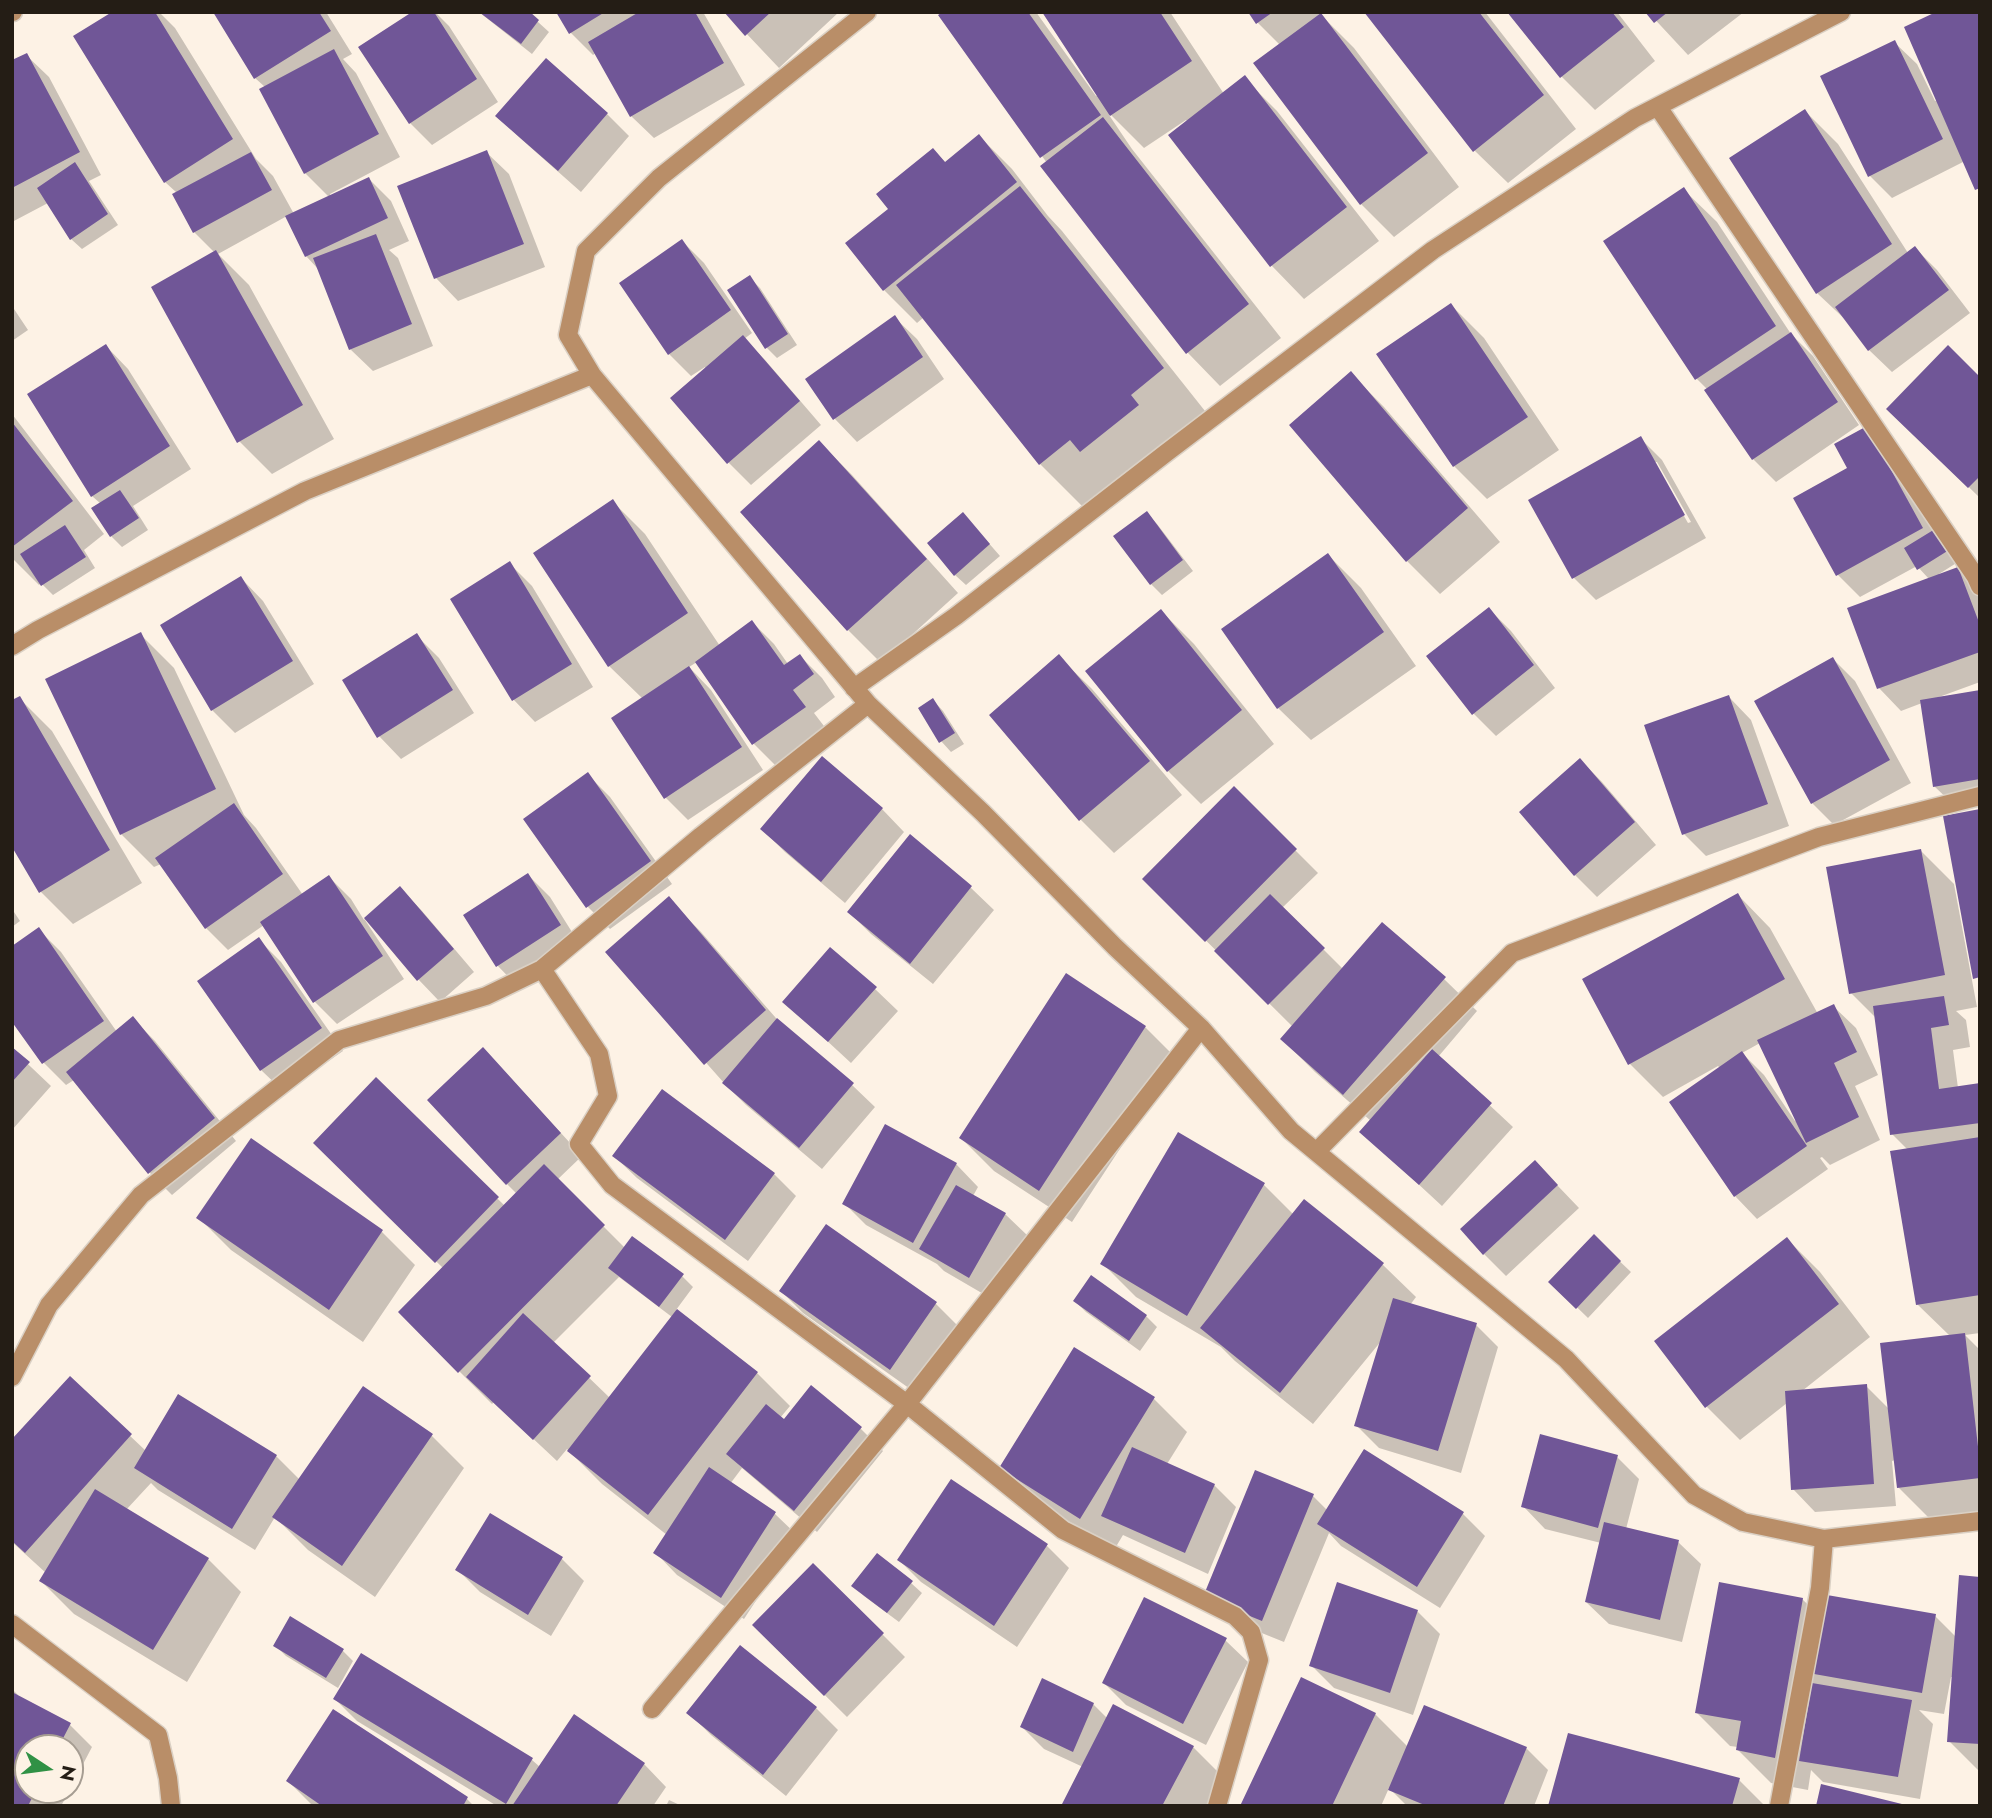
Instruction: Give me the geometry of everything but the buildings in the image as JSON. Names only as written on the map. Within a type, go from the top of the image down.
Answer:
[{"type":"street","points":[[867,12],[659,178],[586,251],[568,335],[592,375],[868,704],[1201,1028],[1291,1131],[1566,1359],[1694,1496],[1743,1522],[1824,1539],[1980,1521]]},
{"type":"street","points":[[854,688],[956,616],[1433,250],[1635,118],[1841,12]]},
{"type":"street","points":[[1658,107],[1979,579]]},
{"type":"street","points":[[12,646],[305,491],[592,375]]},
{"type":"street","points":[[12,1377],[49,1305],[142,1195],[339,1040],[486,996],[542,970],[701,836],[868,704]]},
{"type":"street","points":[[1317,1151],[1512,953],[1819,837],[1980,796]]},
{"type":"street","points":[[542,970],[599,1054],[608,1096],[579,1144],[612,1185],[907,1404],[1062,1530],[1235,1616],[1251,1633],[1259,1660],[1217,1806]]},
{"type":"street","points":[[652,1709],[907,1404],[1201,1028]]},
{"type":"street","points":[[1779,1806],[1820,1588],[1824,1539]]},
{"type":"street","points":[[12,1624],[159,1735],[171,1806]]}]
